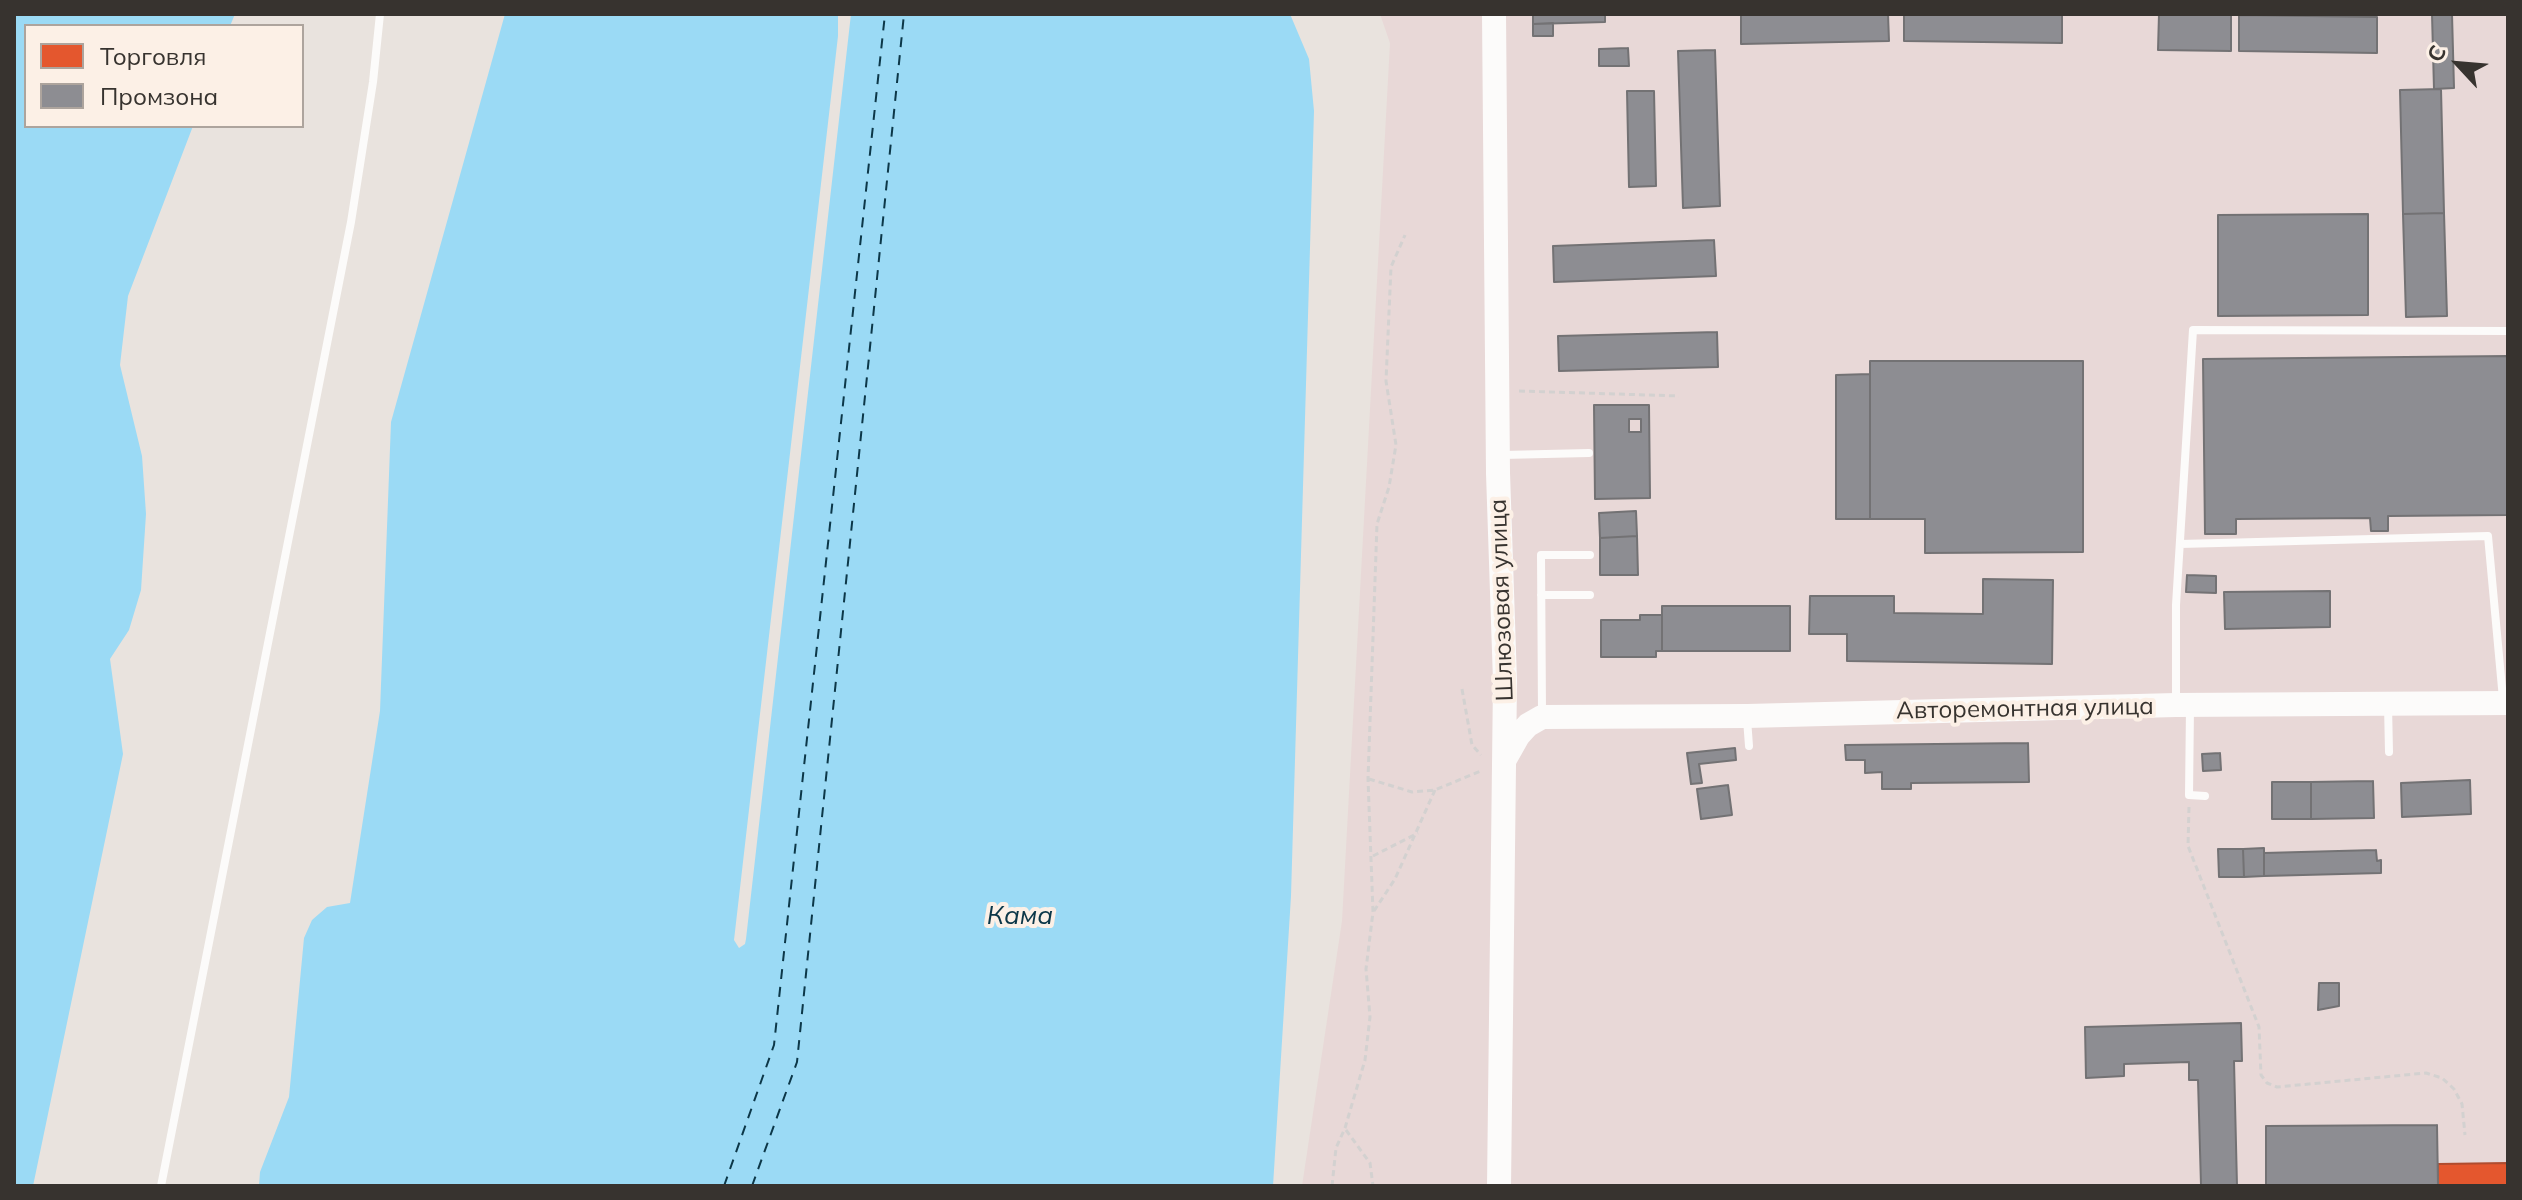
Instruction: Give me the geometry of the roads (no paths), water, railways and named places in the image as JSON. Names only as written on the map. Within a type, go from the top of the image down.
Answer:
[{"type":"street","name":"Шлюзовая улица","points":[[1494,14],[1498,455],[1505,681],[1499,764],[1499,1186]]},
{"type":"street","points":[[1499,764],[1528,725],[1542,717],[1529,708],[1505,681]]},
{"type":"street","name":"Авторемонтная улица","points":[[1542,717],[1747,716],[2183,705],[2506,703]]},
{"type":"lane","points":[[161,1186],[351,222],[373,82],[380,14]]},
{"type":"lane","points":[[2205,796],[2189,795],[2183,705],[2180,544],[2193,330],[2508,331]]},
{"type":"lane","points":[[1498,455],[1589,453]]},
{"type":"lane","points":[[2180,544],[2488,536],[2506,703]]},
{"type":"lane","points":[[1542,717],[1541,555],[1590,555]]},
{"type":"lane","points":[[1541,595],[1590,595]]},
{"type":"lane","points":[[2388,705],[2389,752]]},
{"type":"lane","points":[[1747,716],[1749,746]]},
{"type":"water","points":[[14,14],[235,14],[231,24],[24,24],[24,128],[192,128],[128,296],[120,365],[142,456],[146,514],[141,590],[129,630],[110,659],[123,754],[33,1186],[14,1186]]},
{"type":"water","name":"Кама","points":[[505,14],[838,14],[838,36],[734,940],[739,948],[746,939],[851,14],[1290,14],[1309,59],[1314,111],[1291,896],[1273,1186],[259,1186],[260,1172],[289,1097],[304,938],[312,920],[327,907],[350,903],[380,711],[391,422]]}]
